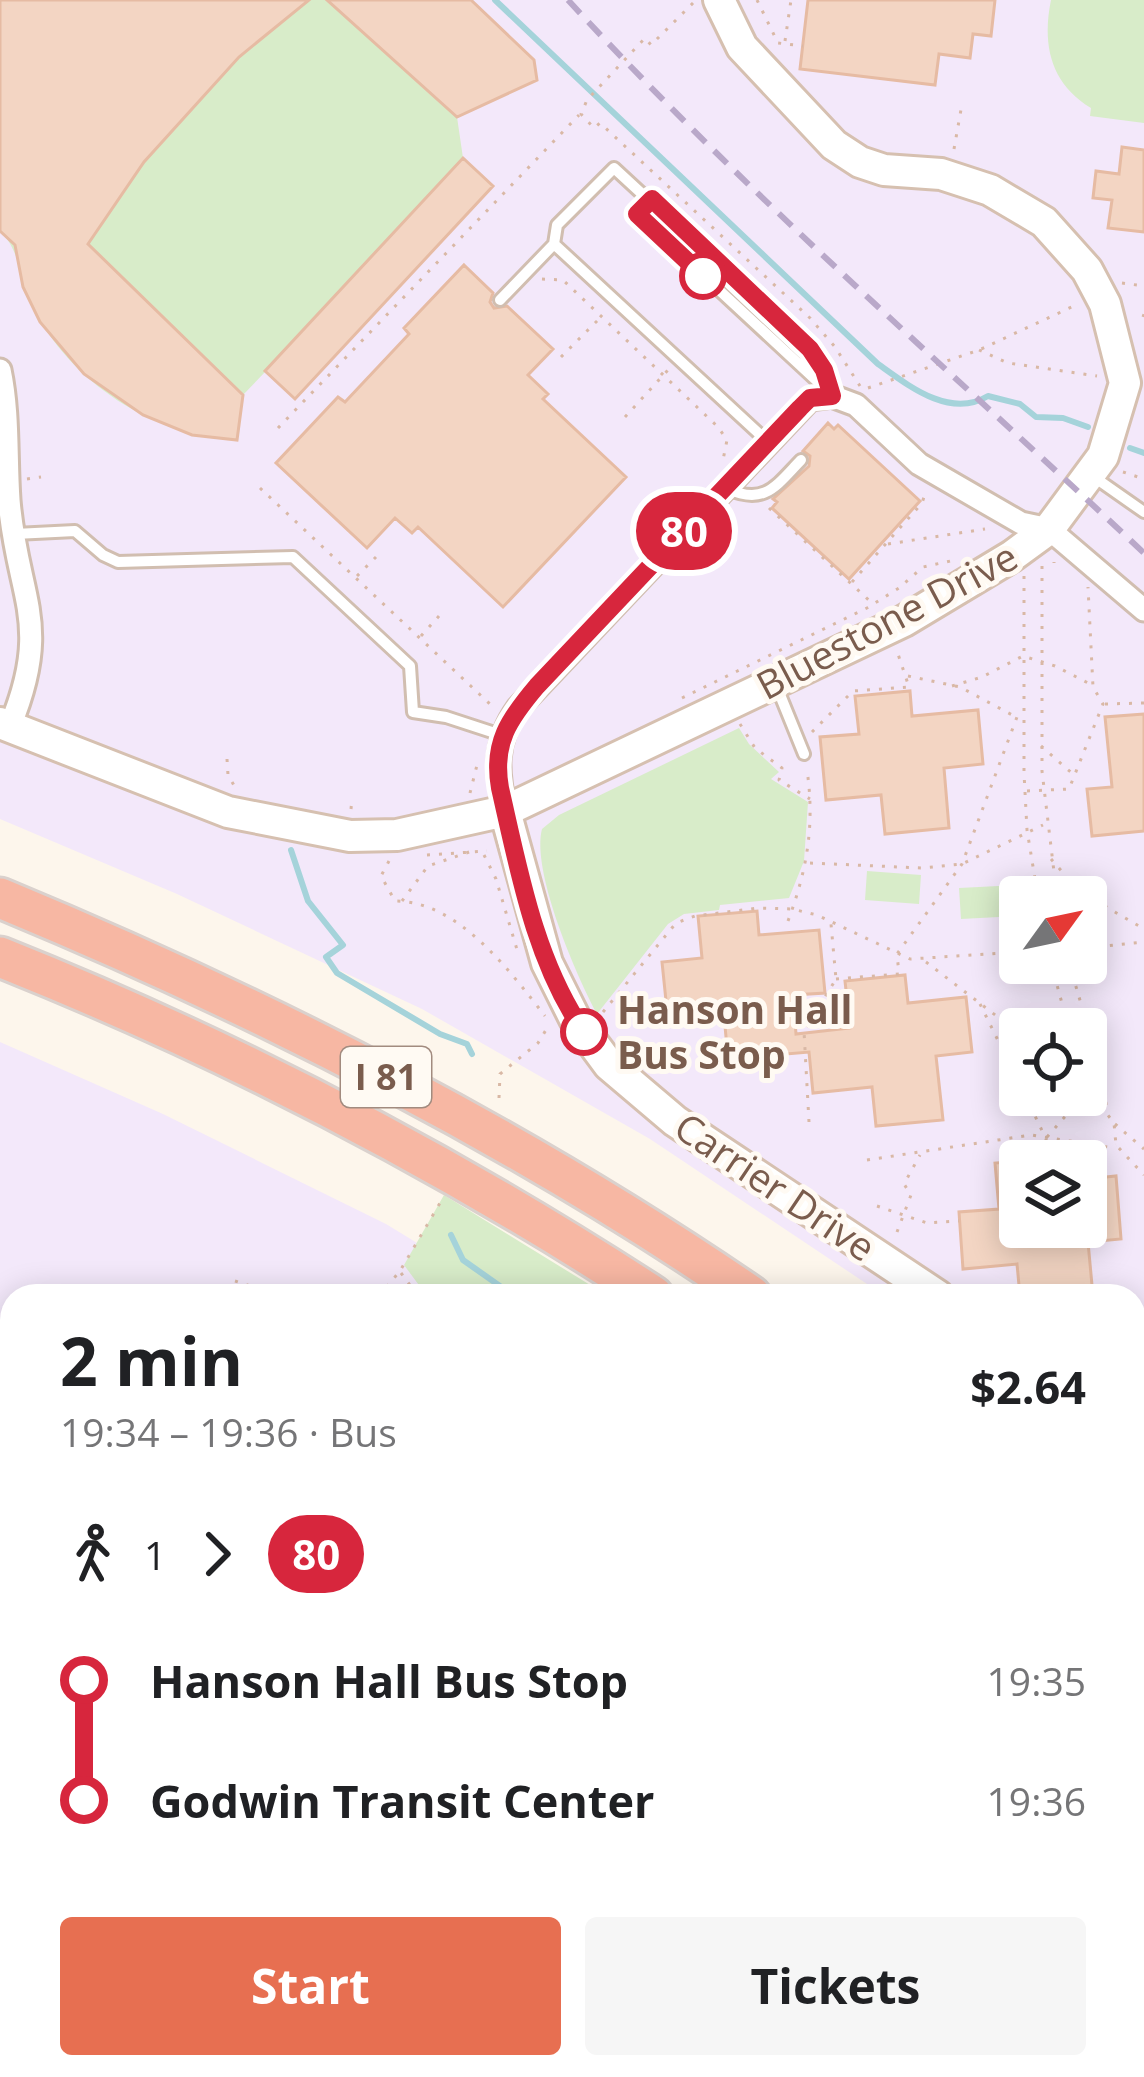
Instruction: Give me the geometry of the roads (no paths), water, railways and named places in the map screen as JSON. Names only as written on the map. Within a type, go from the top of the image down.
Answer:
[{"type":"highway","name":"I 81","points":[[0,898],[232,999],[485,1128],[732,1284]]},
{"type":"highway","name":"I 81","points":[[0,957],[210,1048],[331,1108],[478,1189],[632,1284]]},
{"type":"street","points":[[719,0],[742,46],[834,145],[884,170],[966,181],[1044,222],[1069,246],[1099,292],[1121,356],[1124,382]]},
{"type":"street","points":[[0,370],[15,534],[33,634],[28,677],[5,724]]},
{"type":"street","name":"Bluestone Drive","points":[[5,724],[228,812],[350,836],[397,835],[506,812],[904,622],[1048,530],[1101,472],[1124,382]]},
{"type":"street","points":[[506,812],[496,767],[495,726],[810,398],[832,396],[856,405],[919,464],[1021,523],[1048,530],[1144,610]]},
{"type":"street","name":"Carrier Drive","points":[[506,812],[547,963],[575,1018],[609,1065],[675,1120],[920,1284]]},
{"type":"lane","points":[[500,300],[554,244],[557,225],[614,168],[810,349],[824,370],[832,396]]},
{"type":"lane","points":[[652,199],[637,214],[832,396]]},
{"type":"lane","points":[[554,244],[768,442]]},
{"type":"lane","points":[[724,488],[747,497],[765,494],[801,460]]},
{"type":"lane","points":[[1101,472],[1144,512]]},
{"type":"lane","points":[[15,534],[75,531],[118,562],[293,557],[410,666],[412,712],[495,726]]},
{"type":"lane","points":[[776,683],[804,754]]},
{"type":"waterway","points":[[495,0],[878,364],[916,390],[945,402],[974,402],[988,396],[1020,404],[1036,417],[1063,418],[1088,427]]},
{"type":"waterway","points":[[1130,448],[1144,453]]},
{"type":"waterway","points":[[291,850],[308,901],[343,945],[326,957],[337,973],[440,1034],[467,1044],[472,1054]]},
{"type":"waterway","points":[[451,1235],[463,1260],[497,1284]]},
{"type":"railway","points":[[568,0],[778,213],[1144,553]]},
{"type":"place","name":"Hanson Hall Bus Stop","points":[[584,1032]]}]
